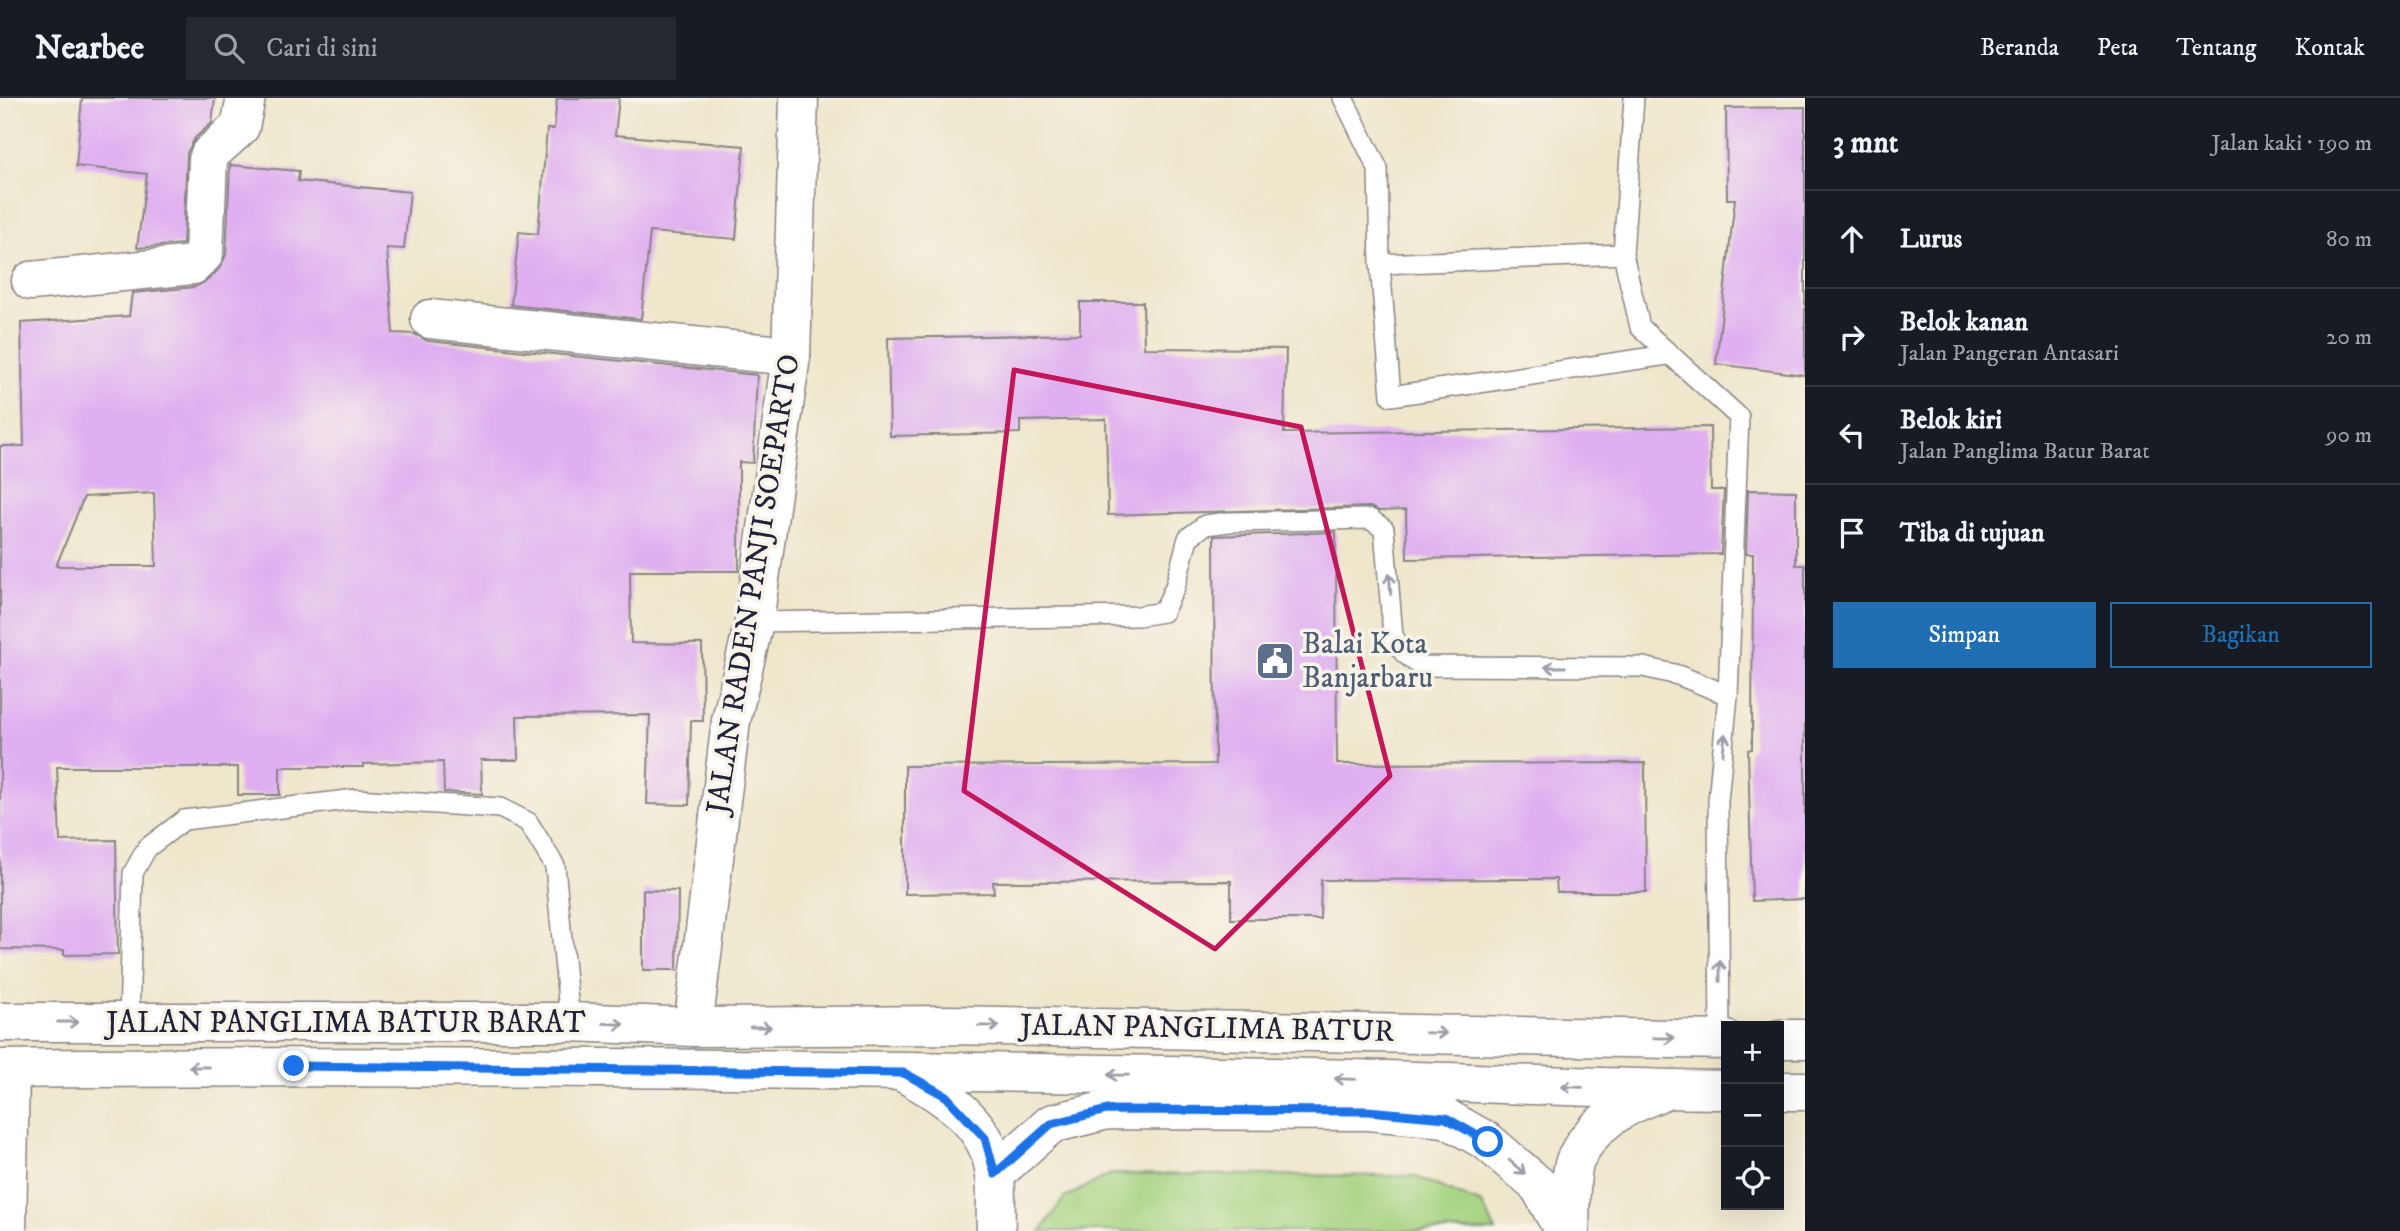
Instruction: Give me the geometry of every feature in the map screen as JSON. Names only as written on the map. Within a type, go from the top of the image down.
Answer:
[{"type":"main road","points":[[31,281],[193,265],[200,261],[204,254],[208,160],[217,147],[240,127],[246,98]]},
{"type":"main road","name":"JALAN RADEN PANJI SOEPARTO","points":[[693,1027],[731,721],[754,622],[791,356],[799,98]]},
{"type":"main road","points":[[429,319],[791,356]]},
{"type":"main road","name":"JALAN PANGLIMA BATUR BARAT","points":[[0,1022],[570,1022],[693,1027]]},
{"type":"main road","points":[[241,1023],[241,1067]]},
{"type":"main road","points":[[293,1023],[294,1066]]},
{"type":"main road","name":"JALAN PANGLIMA BATUR","points":[[693,1027],[947,1025],[1721,1040]]},
{"type":"main road","points":[[1784,1039],[1805,1039]]},
{"type":"main road","name":"JALAN PANGLIMA BATUR BARAT","points":[[5,1069],[294,1066],[904,1073]]},
{"type":"main road","points":[[5,1069],[7,1231]]},
{"type":"main road","points":[[904,1073],[946,1096],[985,1138],[995,1174],[996,1231]]},
{"type":"main road","name":"JALAN PANGLIMA BATUR","points":[[904,1073],[1278,1077],[1721,1090]]},
{"type":"main road","points":[[1570,1231],[1574,1162],[1601,1122],[1628,1104],[1665,1089]]},
{"type":"main road","points":[[1784,1091],[1805,1091]]},
{"type":"main road","points":[[995,1174],[1051,1124],[1107,1110],[1368,1111],[1446,1118],[1488,1142],[1539,1186],[1564,1231]]},
{"type":"lane","points":[[1343,98],[1378,169],[1380,264],[1391,396],[1667,355]]},
{"type":"lane","points":[[1634,98],[1623,254],[1640,327],[1667,355],[1739,417],[1728,695],[1718,801],[1723,1021]]},
{"type":"lane","points":[[1380,264],[1623,254]]},
{"type":"lane","points":[[754,622],[1138,616],[1163,611],[1175,587],[1188,538],[1205,525],[1229,522],[1370,519],[1384,529],[1393,636],[1404,653],[1420,666],[1643,667],[1678,675],[1728,695]]},
{"type":"lane","points":[[129,1022],[133,873],[147,848],[184,820],[356,799],[500,808],[528,822],[555,866],[570,1022]]},
{"type":"highlighted area","points":[[1014,370],[1301,427],[1390,776],[1215,949],[964,791]]},
{"type":"green space","points":[[1111,1174],[1414,1176],[1482,1204],[1496,1231],[1041,1231],[1064,1198]]},
{"type":"building","points":[[82,98],[215,98],[212,123],[195,138],[187,153],[183,244],[137,248],[147,174],[76,166]]},
{"type":"building","points":[[557,98],[619,98],[615,135],[744,146],[736,239],[650,232],[641,319],[511,305],[519,232],[538,234],[547,129],[554,129]]},
{"type":"building","points":[[1805,107],[1805,375],[1716,364],[1735,199],[1727,199],[1726,108]]},
{"type":"building","points":[[230,165],[299,171],[298,181],[410,192],[404,249],[387,248],[393,333],[415,334],[428,341],[757,375],[753,463],[739,462],[739,571],[630,571],[631,643],[702,644],[703,721],[691,721],[689,805],[647,804],[650,715],[517,716],[518,760],[481,760],[482,794],[444,792],[443,762],[363,764],[363,767],[280,767],[280,795],[238,795],[238,767],[57,767],[60,841],[116,840],[118,954],[64,955],[64,950],[0,949],[0,446],[24,446],[21,323],[129,316],[132,293],[195,287],[208,280],[219,269],[226,255]],"holes":[[[154,493],[156,566],[56,566],[84,497]]]},
{"type":"building","points":[[1080,302],[1143,302],[1144,348],[1286,349],[1284,433],[1710,427],[1711,490],[1724,490],[1721,554],[1407,559],[1406,510],[1379,511],[1370,507],[1108,515],[1106,419],[1020,421],[1020,433],[890,436],[888,338],[1080,334]]},
{"type":"building","points":[[1748,490],[1796,491],[1796,565],[1805,565],[1805,899],[1752,901],[1748,750],[1752,749],[1753,554],[1746,554]]},
{"type":"building","name":"Balai Kota Banjarbaru","points":[[1336,532],[1337,764],[1645,763],[1646,892],[1557,892],[1556,879],[1321,880],[1320,919],[1231,919],[1231,881],[993,882],[994,893],[905,894],[905,766],[1215,764],[1214,536]]},
{"type":"building","points":[[643,890],[678,891],[677,970],[643,970]]},
{"type":"place","name":"Balai Kota Banjarbaru","points":[[1275,661]]},
{"type":"route","points":[[294,1066],[904,1073],[946,1096],[985,1138],[995,1174],[1051,1124],[1107,1110],[1176,1108],[1368,1111],[1446,1118],[1488,1142]]}]
